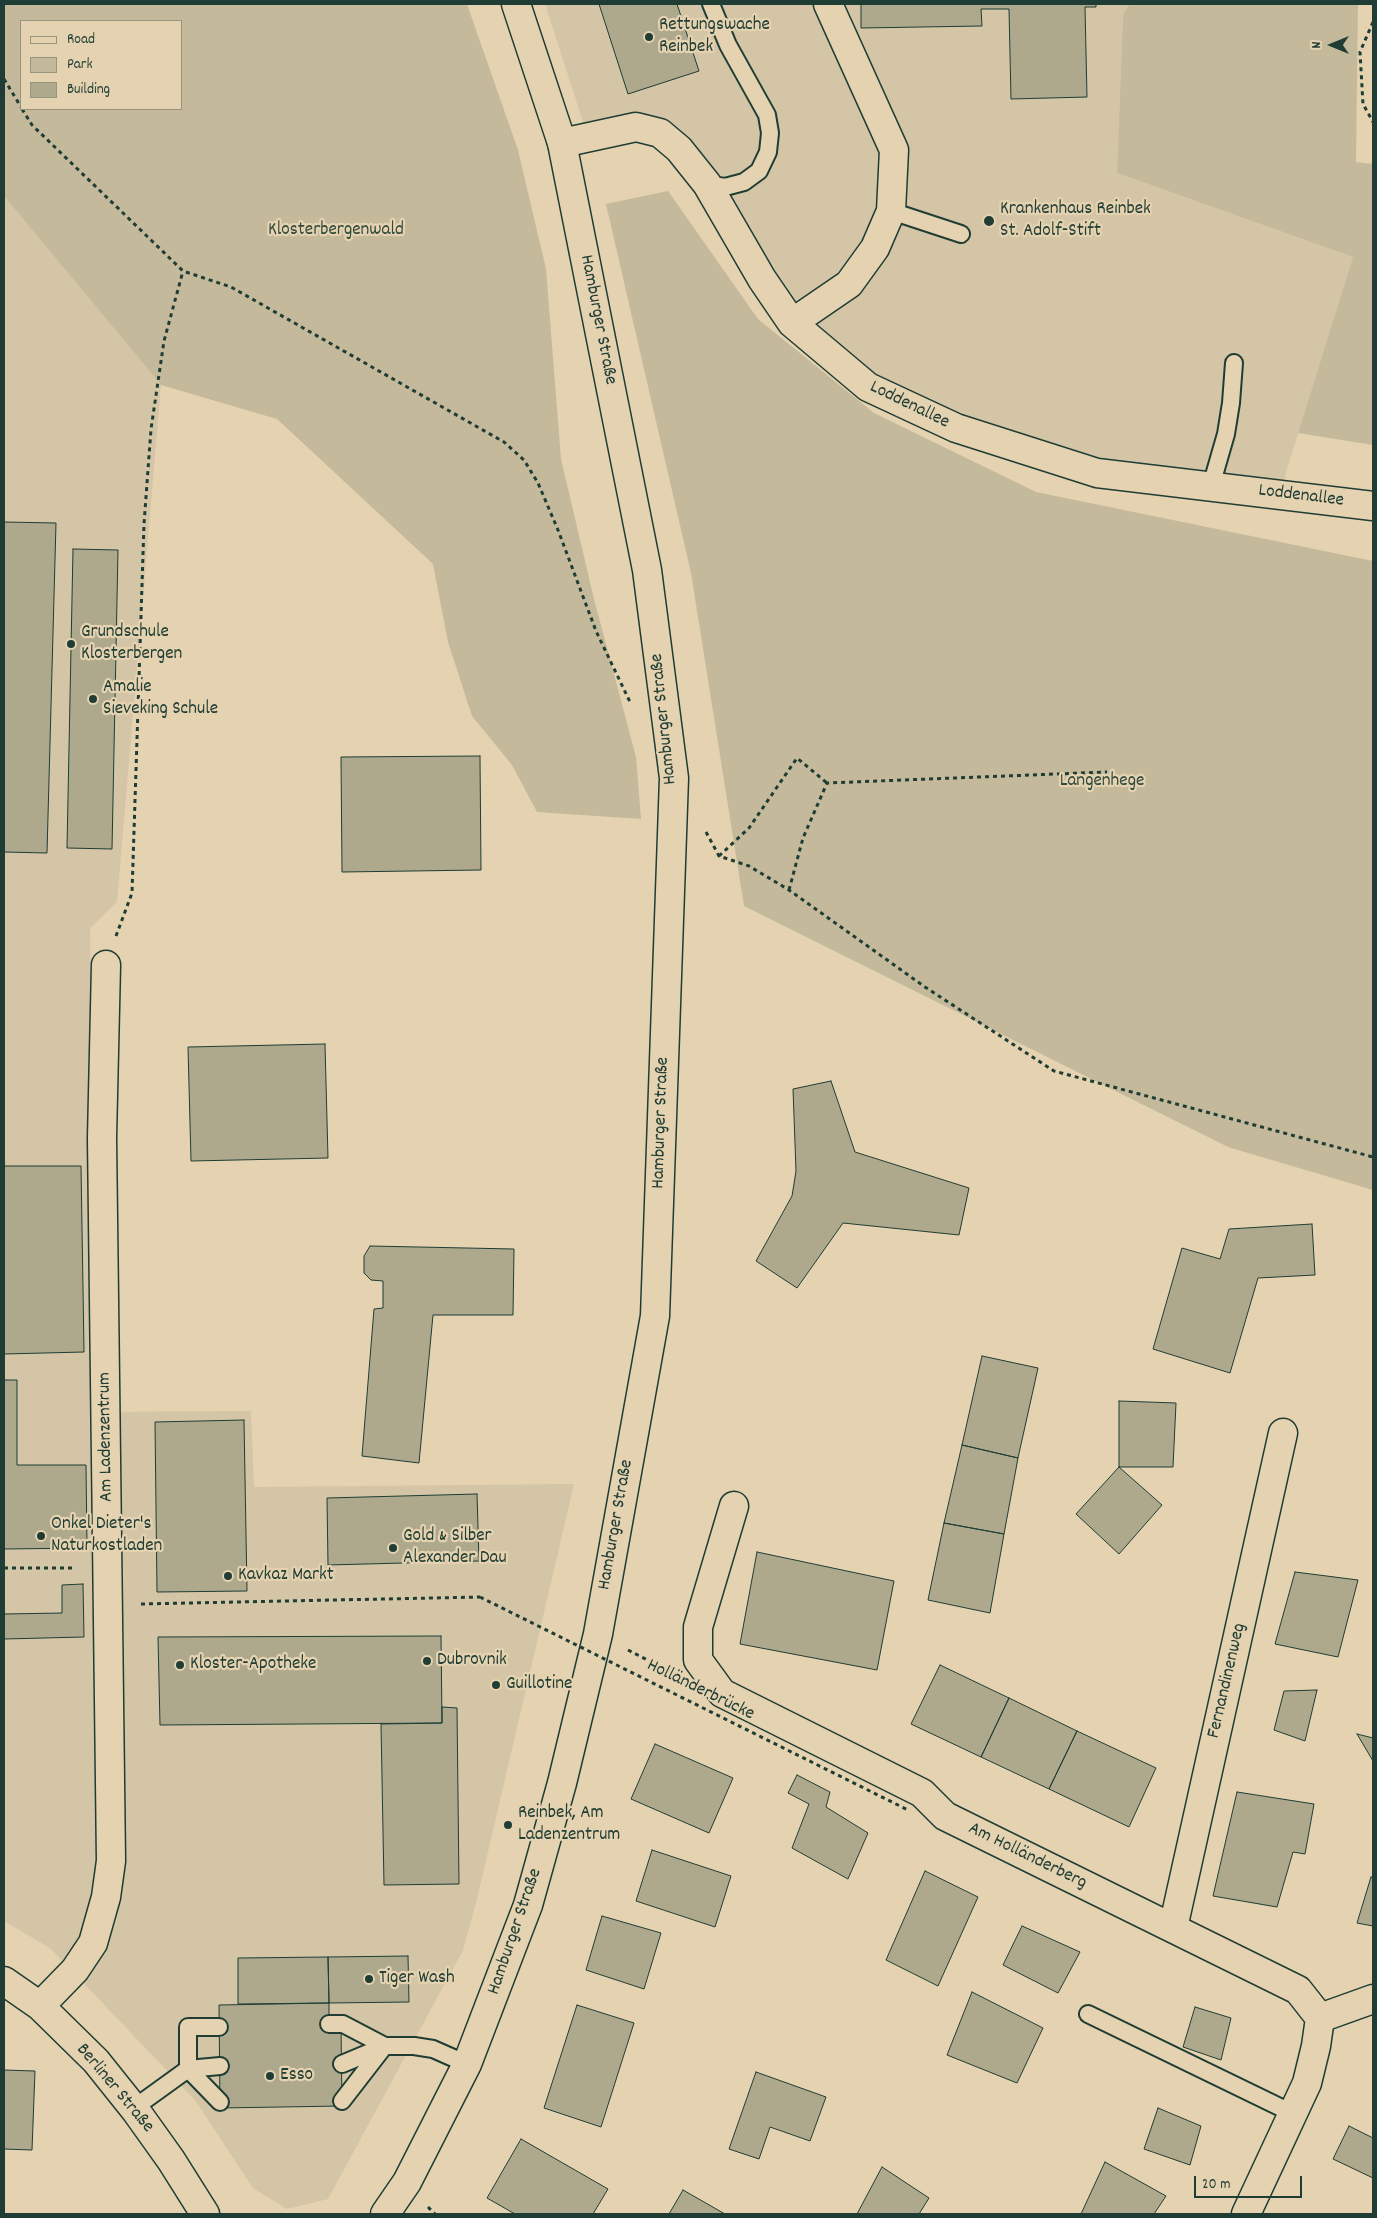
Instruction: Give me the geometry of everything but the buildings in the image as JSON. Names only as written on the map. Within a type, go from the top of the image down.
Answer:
[{"type":"street","name":"Hamburger Straße","points":[[385,2214],[407,2182],[467,2064],[528,1905],[562,1783],[598,1634],[656,1316],[674,778],[647,570],[562,143],[516,4]]},
{"type":"street","points":[[792,323],[849,284],[875,248],[891,211],[894,150],[828,4]]},
{"type":"street","name":"Loddenallee","points":[[562,143],[636,127],[660,133],[679,149],[707,184],[762,278],[792,323],[868,387],[956,428],[1097,473],[1373,506]]},
{"type":"street","name":"Am Ladenzentrum","points":[[40,2006],[75,1970],[93,1943],[106,1897],[111,1861],[102,1138],[106,965]]},
{"type":"street","name":"Fernandinenweg","points":[[1173,1928],[1283,1433]]},
{"type":"street","name":"Am Holländerberg","points":[[734,1506],[698,1627],[698,1660],[722,1693],[922,1792],[945,1816],[1298,1990],[1320,2018]]},
{"type":"street","name":"Berliner Straße","points":[[4,1981],[40,2006],[96,2062],[134,2108],[172,2160],[205,2214]]},
{"type":"street","points":[[1246,2214],[1306,2083],[1316,2046],[1320,2018],[1373,1998]]},
{"type":"lane","points":[[707,184],[725,187],[744,182],[759,172],[768,152],[770,133],[767,114],[728,45],[711,4]]},
{"type":"lane","points":[[891,211],[961,234]]},
{"type":"lane","points":[[1211,486],[1226,434],[1234,363]]},
{"type":"lane","points":[[1088,2014],[1292,2113]]},
{"type":"lane","points":[[329,2024],[343,2024],[384,2046]]},
{"type":"lane","points":[[219,2027],[188,2027],[188,2069],[220,2102]]},
{"type":"lane","points":[[342,2101],[384,2046]]},
{"type":"lane","points":[[342,2064],[384,2046],[414,2046],[433,2049],[467,2064]]},
{"type":"lane","points":[[134,2108],[188,2069],[220,2066]]},
{"type":"path","points":[[1373,22],[1360,52],[1363,104],[1373,122]]},
{"type":"path","points":[[4,80],[20,105]]},
{"type":"path","points":[[106,965],[132,893],[144,524],[151,429],[164,341],[183,271]]},
{"type":"path","points":[[719,856],[749,828],[798,758],[827,783],[1107,772]]},
{"type":"path","points":[[789,890],[803,838],[827,783]]},
{"type":"path","points":[[4,1568],[82,1568],[109,1605]]},
{"type":"path","name":"Holländerbrücke","points":[[109,1605],[480,1597],[908,1810]]},
{"type":"path","points":[[598,1634],[668,1671]]},
{"type":"shaded area","name":"Krankenhaus Reinbek St. Adolf-Stift","points":[[545,4],[1130,4],[1123,14],[1117,173],[1353,257],[1287,469],[1281,495],[1097,473],[956,428],[792,323],[660,133],[588,137]]},
{"type":"shaded area","points":[[4,196],[161,385],[117,902],[90,928],[98,1412],[251,1411],[254,1487],[574,1484],[476,1903],[463,1950],[328,2199],[287,2209],[253,2188],[195,2100],[50,1948],[4,1921]]},
{"type":"green space","name":"Klosterbergenwald","points":[[4,4],[467,4],[518,150],[546,269],[561,459],[594,599],[636,757],[641,819],[537,812],[512,765],[472,716],[448,642],[433,564],[277,419],[161,385],[4,196]]},
{"type":"green space","points":[[1130,4],[1358,4],[1356,162],[1373,164],[1373,445],[1298,433],[1353,257],[1117,173],[1123,14]]},
{"type":"green space","name":"Langenhege","points":[[668,191],[758,319],[874,413],[1036,492],[1373,561],[1373,1190],[1228,1147],[744,906],[691,573],[606,204]]},
{"type":"place","name":"Rettungswache Reinbek","points":[[649,37]]},
{"type":"place","name":"Krankenhaus Reinbek St. Adolf-Stift","points":[[989,221]]},
{"type":"place","name":"Grundschule Klosterbergen","points":[[71,644]]},
{"type":"place","name":"Amalie Sieveking Schule","points":[[93,699]]},
{"type":"place","name":"Onkel Dieter's Naturkostladen","points":[[41,1536]]},
{"type":"place","name":"Gold & Silber Alexander Dau","points":[[393,1548]]},
{"type":"place","name":"Kavkaz Markt","points":[[228,1576]]},
{"type":"place","name":"Dubrovnik","points":[[427,1661]]},
{"type":"place","name":"Kloster-Apotheke","points":[[180,1665]]},
{"type":"place","name":"Guillotine","points":[[496,1685]]},
{"type":"place","name":"Reinbek, Am Ladenzentrum","points":[[508,1825]]},
{"type":"place","name":"Tiger Wash","points":[[369,1979]]},
{"type":"place","name":"Esso","points":[[270,2076]]}]
